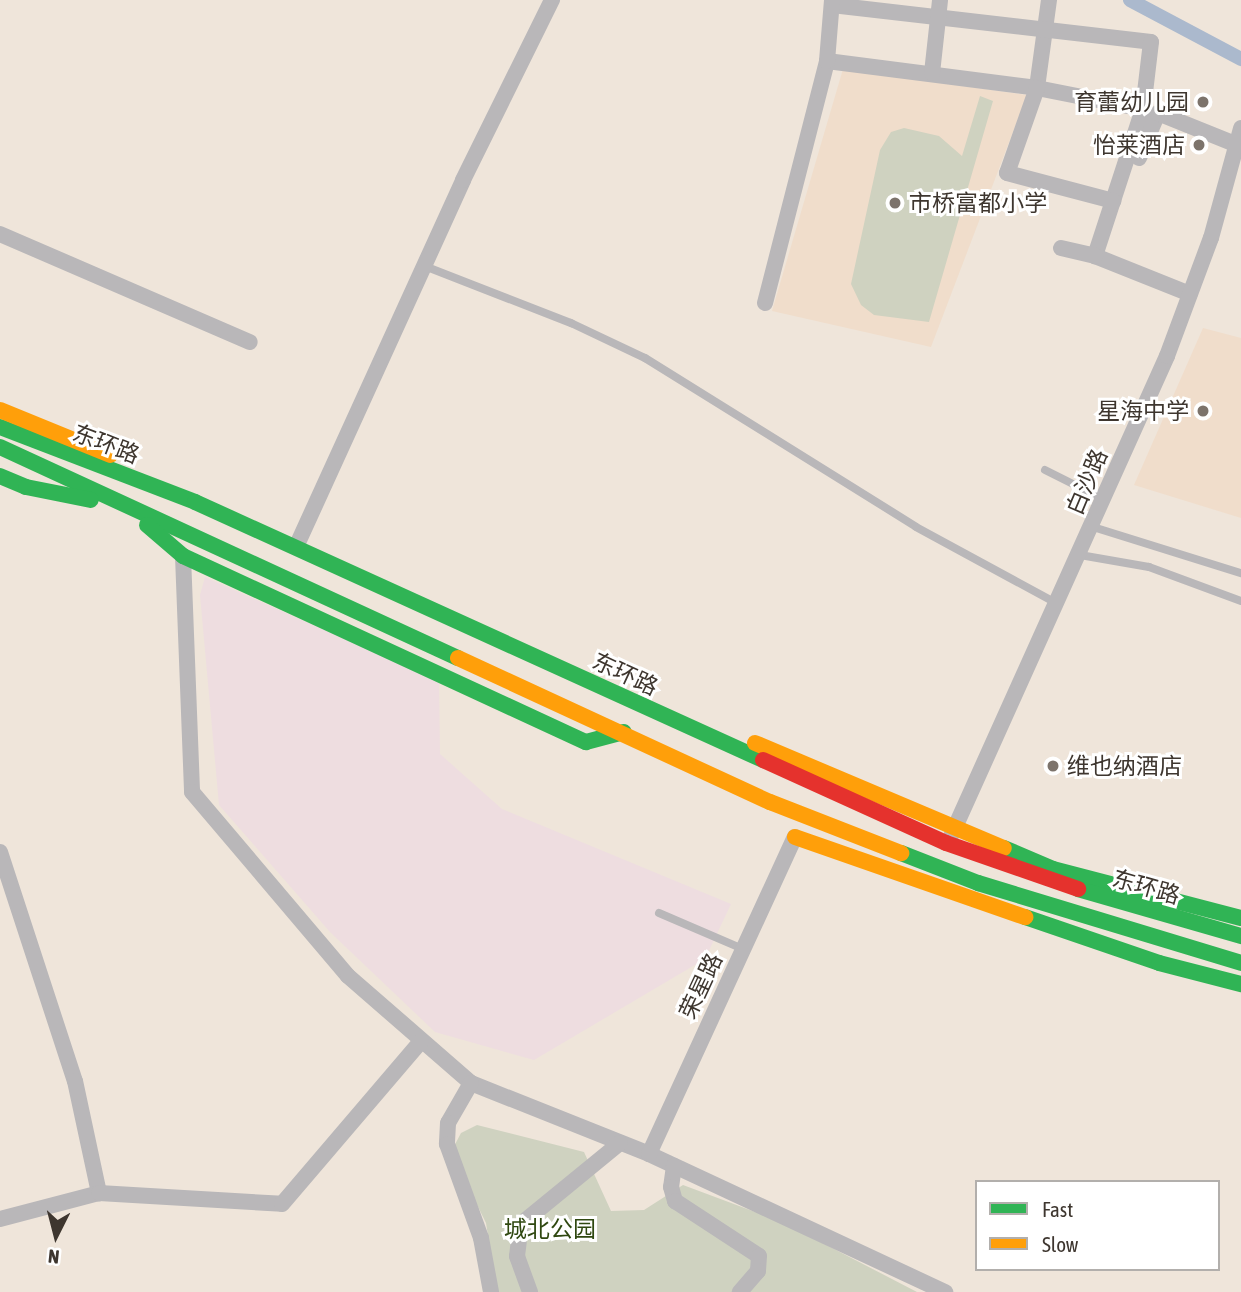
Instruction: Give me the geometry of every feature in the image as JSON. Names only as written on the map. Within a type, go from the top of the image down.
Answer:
[{"type":"main road","points":[[0,394],[94,435],[141,472]]},
{"type":"main road","points":[[0,410],[64,435],[141,472],[195,502]]},
{"type":"main road","name":"东环路","points":[[0,427],[195,502],[246,526],[299,541],[740,753],[946,843],[1067,887],[1241,936]]},
{"type":"main road","name":"东环路","points":[[0,447],[806,816],[978,883],[1239,963]]},
{"type":"main road","points":[[0,464],[125,506],[183,556],[586,742],[624,732]]},
{"type":"main road","points":[[0,476],[26,486],[125,506]]},
{"type":"main road","points":[[299,541],[787,757],[957,826],[1053,869],[1241,918]]},
{"type":"main road","points":[[724,780],[740,753]]},
{"type":"main road","points":[[787,757],[820,790],[795,837]]},
{"type":"main road","points":[[795,837],[858,836]]},
{"type":"main road","points":[[795,837],[1159,963],[1241,984]]},
{"type":"street","points":[[299,541],[427,267],[463,180],[552,0]]},
{"type":"street","points":[[1049,0],[1037,88],[1007,173],[1113,201]]},
{"type":"street","points":[[765,303],[827,61],[832,3],[939,8],[1045,30],[1152,42],[1143,109],[1096,256]]},
{"type":"street","points":[[932,73],[939,8]]},
{"type":"street","points":[[827,61],[1037,88],[1143,109]]},
{"type":"street","points":[[1139,158],[1158,113],[1238,136]]},
{"type":"street","name":"白沙路","points":[[946,843],[957,826],[1093,527],[1190,294],[1238,136]]},
{"type":"street","points":[[0,234],[250,342]]},
{"type":"street","points":[[1061,248],[1096,256],[1190,294]]},
{"type":"street","points":[[183,556],[192,792],[348,976],[471,1083],[649,1154],[946,1292]]},
{"type":"street","name":"荣星路","points":[[649,1154],[795,837]]},
{"type":"street","points":[[0,852],[75,1081],[99,1194]]},
{"type":"street","points":[[0,1219],[99,1194],[282,1204],[421,1041]]},
{"type":"street","points":[[471,1083],[448,1123],[447,1144],[481,1238],[491,1292]]},
{"type":"street","points":[[530,1292],[517,1256],[521,1224],[620,1143]]},
{"type":"street","points":[[674,1166],[671,1187],[675,1201],[759,1256],[758,1270],[740,1292]]},
{"type":"lane","points":[[427,267],[571,323],[645,358],[916,527],[1058,604]]},
{"type":"lane","points":[[1045,470],[1105,499]]},
{"type":"lane","points":[[1093,527],[1241,573]]},
{"type":"lane","points":[[1080,555],[1149,567],[1241,601]]},
{"type":"lane","points":[[659,913],[743,949]]},
{"type":"shaded area","name":"市桥富都小学","points":[[843,69],[1027,95],[931,347],[772,311]]},
{"type":"shaded area","name":"星海中学","points":[[1203,328],[1241,338],[1241,518],[1134,485]]},
{"type":"shaded area","points":[[205,577],[439,681],[440,754],[502,809],[731,904],[705,959],[534,1060],[435,1032],[330,932],[219,805],[200,595]]},
{"type":"green space","points":[[980,96],[993,101],[929,322],[874,315],[861,305],[851,284],[880,150],[891,132],[904,128],[939,136],[962,156]]},
{"type":"green space","name":"城北公园","points":[[477,1125],[584,1152],[611,1211],[644,1210],[683,1185],[782,1222],[917,1292],[497,1292],[486,1223],[451,1152],[461,1133]]},
{"type":"waterway","points":[[1130,0],[1241,59]]},
{"type":"traffic: fast","points":[[0,427],[195,502],[763,760]]},
{"type":"traffic: fast","points":[[0,447],[458,658]]},
{"type":"traffic: fast","points":[[0,476],[26,487],[91,500]]},
{"type":"traffic: fast","points":[[147,525],[183,556],[586,742],[624,732]]},
{"type":"traffic: fast","points":[[1004,848],[1053,869],[1241,918]]},
{"type":"traffic: fast","points":[[901,853],[978,883],[1241,963]]},
{"type":"traffic: fast","points":[[1078,889],[1241,936]]},
{"type":"traffic: fast","points":[[1025,917],[1159,963],[1241,984]]},
{"type":"traffic: slow","points":[[0,410],[110,455]]},
{"type":"traffic: slow","points":[[458,658],[770,802],[901,853]]},
{"type":"traffic: slow","points":[[755,743],[1004,848]]},
{"type":"traffic: slow","points":[[795,837],[1025,917]]},
{"type":"traffic: jam","points":[[763,760],[946,843],[1078,889]]},
{"type":"place","name":"育蕾幼儿园","points":[[1203,102]]},
{"type":"place","name":"怡莱酒店","points":[[1199,145]]},
{"type":"place","name":"市桥富都小学","points":[[895,203]]},
{"type":"place","name":"星海中学","points":[[1203,411]]},
{"type":"place","name":"维也纳酒店","points":[[1053,766]]}]
